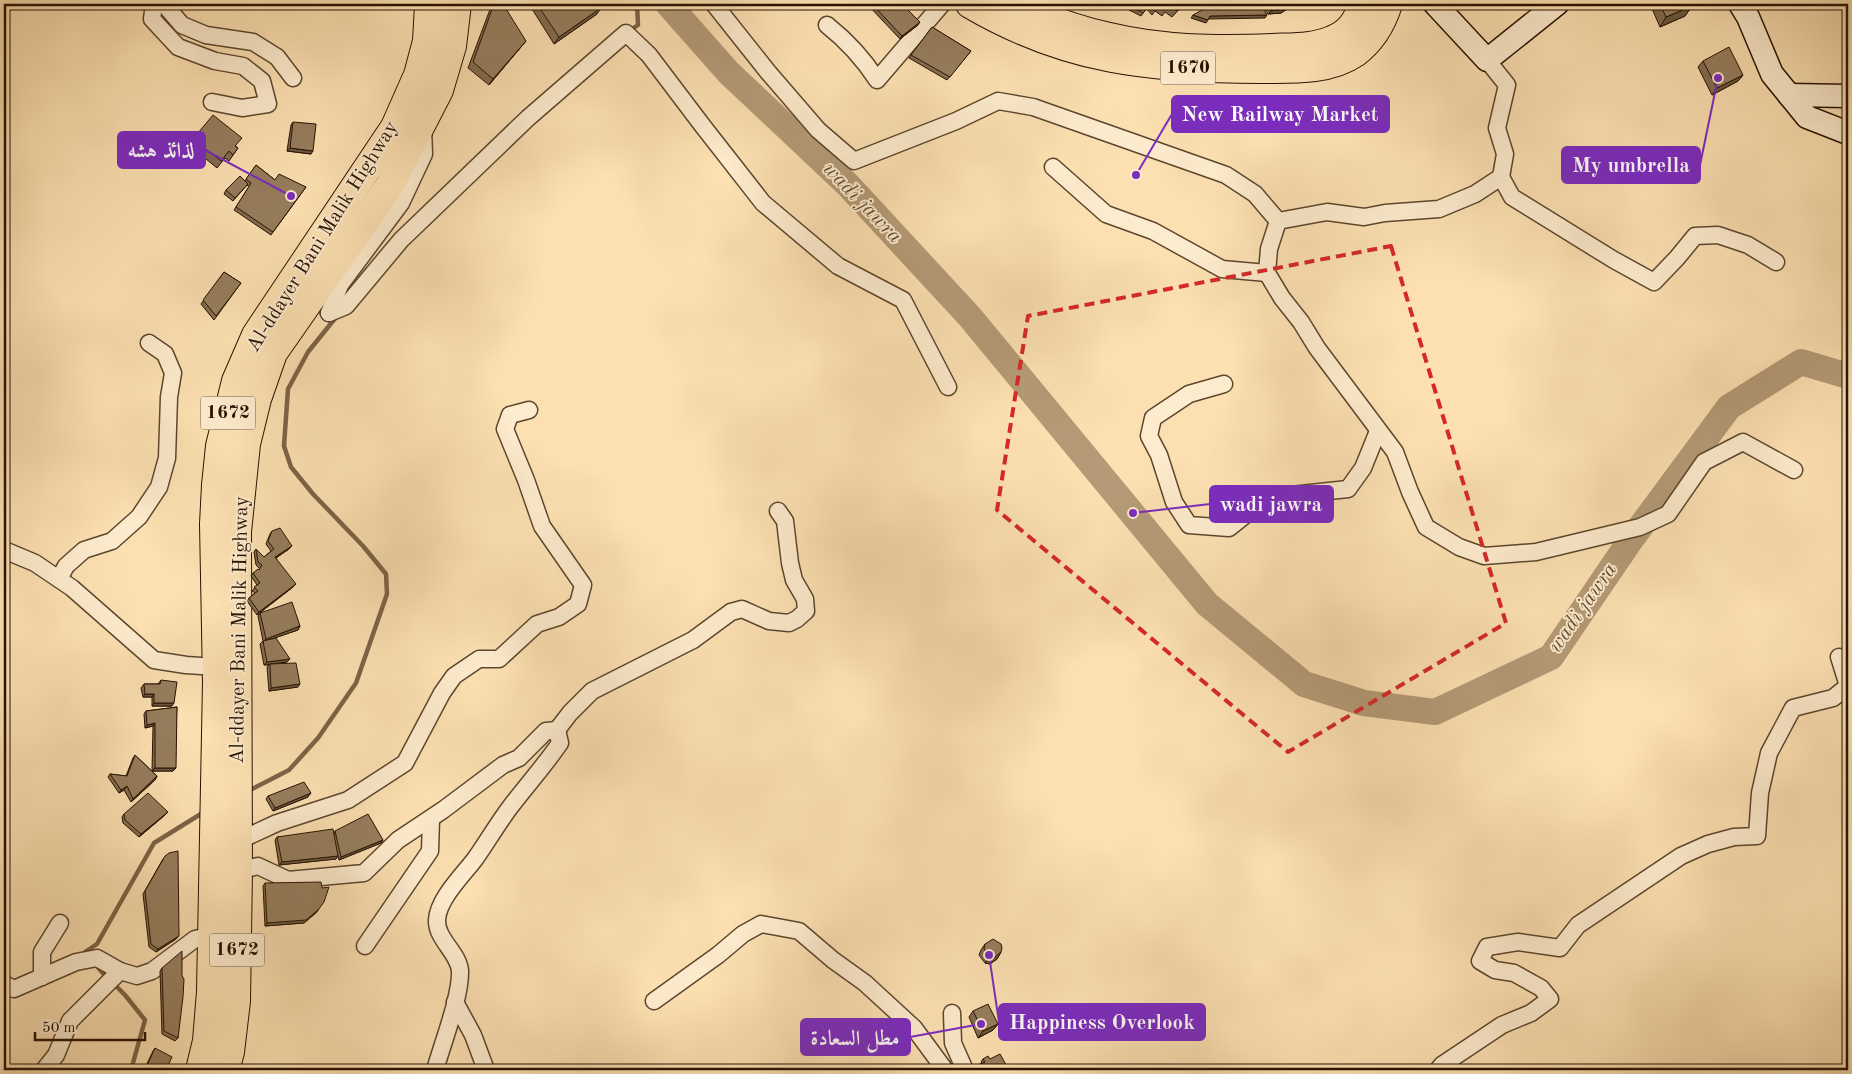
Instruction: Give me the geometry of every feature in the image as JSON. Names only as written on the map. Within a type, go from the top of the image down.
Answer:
[{"type":"highway","name":"Al-ddayer Bani Malik Highway","points":[[200,1070],[207,1041],[212,992],[217,667],[214,524],[220,446],[236,380],[256,335],[396,126],[418,74],[427,42],[430,4]]},
{"type":"highway","name":"Al-ddayer Bani Malik Highway","points":[[225,1070],[230,1052],[236,1001],[238,871],[237,532],[246,444],[255,408],[273,353],[390,185],[440,90],[452,46],[457,4]]},
{"type":"highway","name":"1670","points":[[970,4],[1025,33],[1078,51],[1154,65],[1249,69],[1296,68],[1335,63],[1354,53],[1373,36],[1388,4]]},
{"type":"highway","name":"1670","points":[[1016,4],[1053,21],[1109,37],[1180,48],[1210,49],[1312,46],[1332,40],[1347,32],[1357,20],[1364,4]]},
{"type":"street","points":[[154,4],[152,19],[178,47],[215,60],[243,66],[262,81],[268,104],[242,108],[212,102]]},
{"type":"street","points":[[164,4],[182,25],[206,35],[253,42],[277,57],[293,78]]},
{"type":"street","points":[[714,4],[768,72],[818,130],[854,161],[956,121],[998,101],[1033,107],[1226,175],[1255,194],[1278,221]]},
{"type":"street","points":[[827,25],[865,61],[877,80],[942,4]]},
{"type":"street","points":[[1436,4],[1507,85],[1497,128],[1505,154],[1501,177],[1512,197],[1614,260],[1654,282],[1695,236],[1718,235],[1748,245],[1776,262]]},
{"type":"street","points":[[1487,60],[1558,4]]},
{"type":"street","points":[[1740,4],[1772,74],[1807,117],[1848,133]]},
{"type":"street","points":[[423,123],[424,154],[402,203],[340,285],[329,313],[346,306],[401,240],[528,118],[626,33],[649,55],[763,203],[838,266],[903,300],[948,387]]},
{"type":"street","points":[[1789,95],[1848,96]]},
{"type":"street","points":[[1053,167],[1106,214],[1153,231],[1222,269],[1267,273]]},
{"type":"street","points":[[1278,221],[1327,212],[1364,218],[1439,209],[1475,194],[1501,177]]},
{"type":"street","points":[[1278,221],[1269,249],[1267,273],[1317,348],[1395,452],[1426,527],[1459,547],[1484,556],[1536,552],[1640,527],[1668,514],[1704,462],[1743,442],[1794,470]]},
{"type":"street","points":[[59,580],[66,566],[84,550],[112,541],[139,517],[159,487],[167,458],[169,396],[173,373],[165,354],[150,342]]},
{"type":"street","points":[[1224,384],[1190,394],[1152,418],[1149,436],[1159,455],[1174,502],[1190,525],[1229,528],[1254,508],[1282,496],[1348,488],[1363,468],[1378,431]]},
{"type":"street","points":[[238,841],[277,823],[348,800],[405,763],[442,693],[454,676],[479,659],[499,659],[537,624],[558,617],[578,604],[583,585],[542,526],[505,429],[510,415],[529,410]]},
{"type":"street","points":[[238,871],[258,866],[288,880],[364,873],[398,840],[430,819],[503,765],[519,758],[546,731],[557,730],[570,713],[592,691],[693,640],[731,612],[742,609],[769,621],[789,623],[797,619],[806,611],[805,599],[794,580],[784,521],[778,511]]},
{"type":"street","points":[[4,550],[35,563],[72,588],[154,660],[217,667]]},
{"type":"street","points":[[1438,1070],[1442,1065],[1502,1024],[1531,1013],[1550,999],[1541,988],[1514,974],[1495,970],[1480,961],[1487,947],[1518,942],[1560,948],[1578,925],[1681,856],[1708,844],[1734,837],[1758,836],[1760,793],[1769,752],[1793,708],[1833,698],[1848,686],[1839,657]]},
{"type":"street","points":[[435,1070],[455,1002],[460,970],[455,956],[442,936],[437,921],[440,910],[450,891],[475,859],[510,807],[560,743],[557,730]]},
{"type":"street","points":[[365,946],[430,851],[430,819]]},
{"type":"street","points":[[42,977],[42,952],[60,923]]},
{"type":"street","points":[[654,1001],[718,955],[743,934],[761,924],[799,931],[833,960],[865,983],[914,1028],[944,1070]]},
{"type":"street","points":[[4,984],[14,989],[76,962],[97,958],[120,971],[137,976],[152,971],[195,939],[213,935]]},
{"type":"street","points":[[44,1070],[56,1055],[70,1021],[120,971]]},
{"type":"street","points":[[455,1002],[473,1035],[486,1070]]},
{"type":"street","points":[[952,1013],[953,1043],[965,1070]]},
{"type":"highlighted area","points":[[1391,246],[1506,623],[1288,752],[997,510],[1028,316]]},
{"type":"building","points":[[494,4],[503,4],[526,41],[493,79],[473,62]]},
{"type":"building","points":[[537,4],[599,4],[601,8],[559,37]]},
{"type":"building","points":[[872,4],[902,4],[920,22],[902,36]]},
{"type":"building","points":[[1126,4],[1150,4],[1143,13]]},
{"type":"building","points":[[1152,4],[1183,4],[1177,11],[1170,6],[1166,10],[1160,5],[1156,8]]},
{"type":"building","points":[[1213,4],[1260,4],[1267,15],[1210,16],[1208,20],[1193,15]]},
{"type":"building","points":[[1266,4],[1293,4],[1283,10],[1271,11]]},
{"type":"building","points":[[1660,4],[1691,4],[1692,6],[1666,17]]},
{"type":"building","points":[[932,27],[971,51],[950,77],[911,55]]},
{"type":"building","points":[[1729,47],[1743,75],[1717,88],[1703,61]]},
{"type":"building","points":[[213,115],[242,138],[235,146],[238,148],[233,155],[229,151],[221,161],[193,139]]},
{"type":"building","points":[[293,122],[316,124],[313,151],[290,148]]},
{"type":"building","points":[[256,165],[275,180],[279,174],[306,187],[273,232],[236,207],[251,183],[246,179]]},
{"type":"building","points":[[240,176],[248,184],[235,198],[226,190]]},
{"type":"building","points":[[224,272],[241,283],[216,316],[203,300]]},
{"type":"building","points":[[280,528],[292,546],[275,557],[296,584],[259,612],[249,598],[258,591],[254,587],[260,583],[253,573],[259,570],[262,565],[258,562],[256,549],[264,557],[274,549],[268,541],[272,531]]},
{"type":"building","points":[[292,602],[300,626],[266,639],[260,613]]},
{"type":"building","points":[[276,638],[290,659],[267,662],[263,641]]},
{"type":"building","points":[[296,663],[300,684],[271,688],[270,664]]},
{"type":"building","points":[[161,680],[177,682],[174,703],[154,703],[154,694],[145,694],[144,684],[160,684]]},
{"type":"building","points":[[177,707],[176,768],[155,768],[155,723],[147,725],[146,711]]},
{"type":"building","points":[[135,755],[157,776],[133,799],[127,786],[121,790],[110,774],[127,776]]},
{"type":"building","points":[[304,782],[311,793],[275,808],[268,796]]},
{"type":"building","points":[[148,793],[168,812],[141,834],[125,820],[124,814]]},
{"type":"building","points":[[368,814],[383,840],[341,857],[335,831]]},
{"type":"building","points":[[333,829],[338,856],[282,862],[277,837]]},
{"type":"building","points":[[178,851],[179,936],[158,949],[151,944],[145,891],[165,856]]},
{"type":"building","points":[[321,882],[322,888],[329,887],[324,902],[306,920],[267,923],[265,883]]},
{"type":"building","points":[[993,939],[1001,944],[1002,948],[1001,952],[994,958],[989,957],[984,949],[985,944]]},
{"type":"building","points":[[182,951],[182,976],[184,979],[178,1038],[164,1031],[162,968]]},
{"type":"building","points":[[988,1004],[998,1024],[983,1031],[973,1011]]},
{"type":"building","points":[[155,1048],[172,1057],[166,1070],[145,1070]]},
{"type":"building","points":[[1000,1054],[1009,1070],[975,1070],[974,1067],[985,1062],[983,1059],[988,1056],[990,1059]]},
{"type":"waterway","points":[[629,31],[638,25],[637,4]]},
{"type":"waterway","name":"wadi jawra","points":[[668,4],[728,72],[848,185],[970,317],[1207,604],[1304,684],[1364,703],[1435,712],[1551,657],[1630,541],[1729,407],[1801,362],[1848,376]]},
{"type":"waterway","points":[[250,790],[289,770],[318,738],[356,683],[387,594],[386,574],[291,467],[284,446],[288,389],[308,352],[337,316]]},
{"type":"waterway","points":[[87,955],[85,952],[97,944],[154,843],[204,812]]},
{"type":"waterway","points":[[96,965],[107,978]]},
{"type":"waterway","points":[[113,983],[145,1020],[131,1070]]},
{"type":"place","name":"My umbrella","points":[[1718,78]]},
{"type":"place","name":"New Railway Market","points":[[1136,175]]},
{"type":"place","name":"لذائذ هشه","points":[[291,196]]},
{"type":"place","name":"wadi jawra","points":[[1133,513]]},
{"type":"place","name":"Happiness Overlook","points":[[989,955]]},
{"type":"place","name":"مطل السعادة","points":[[981,1024]]}]
